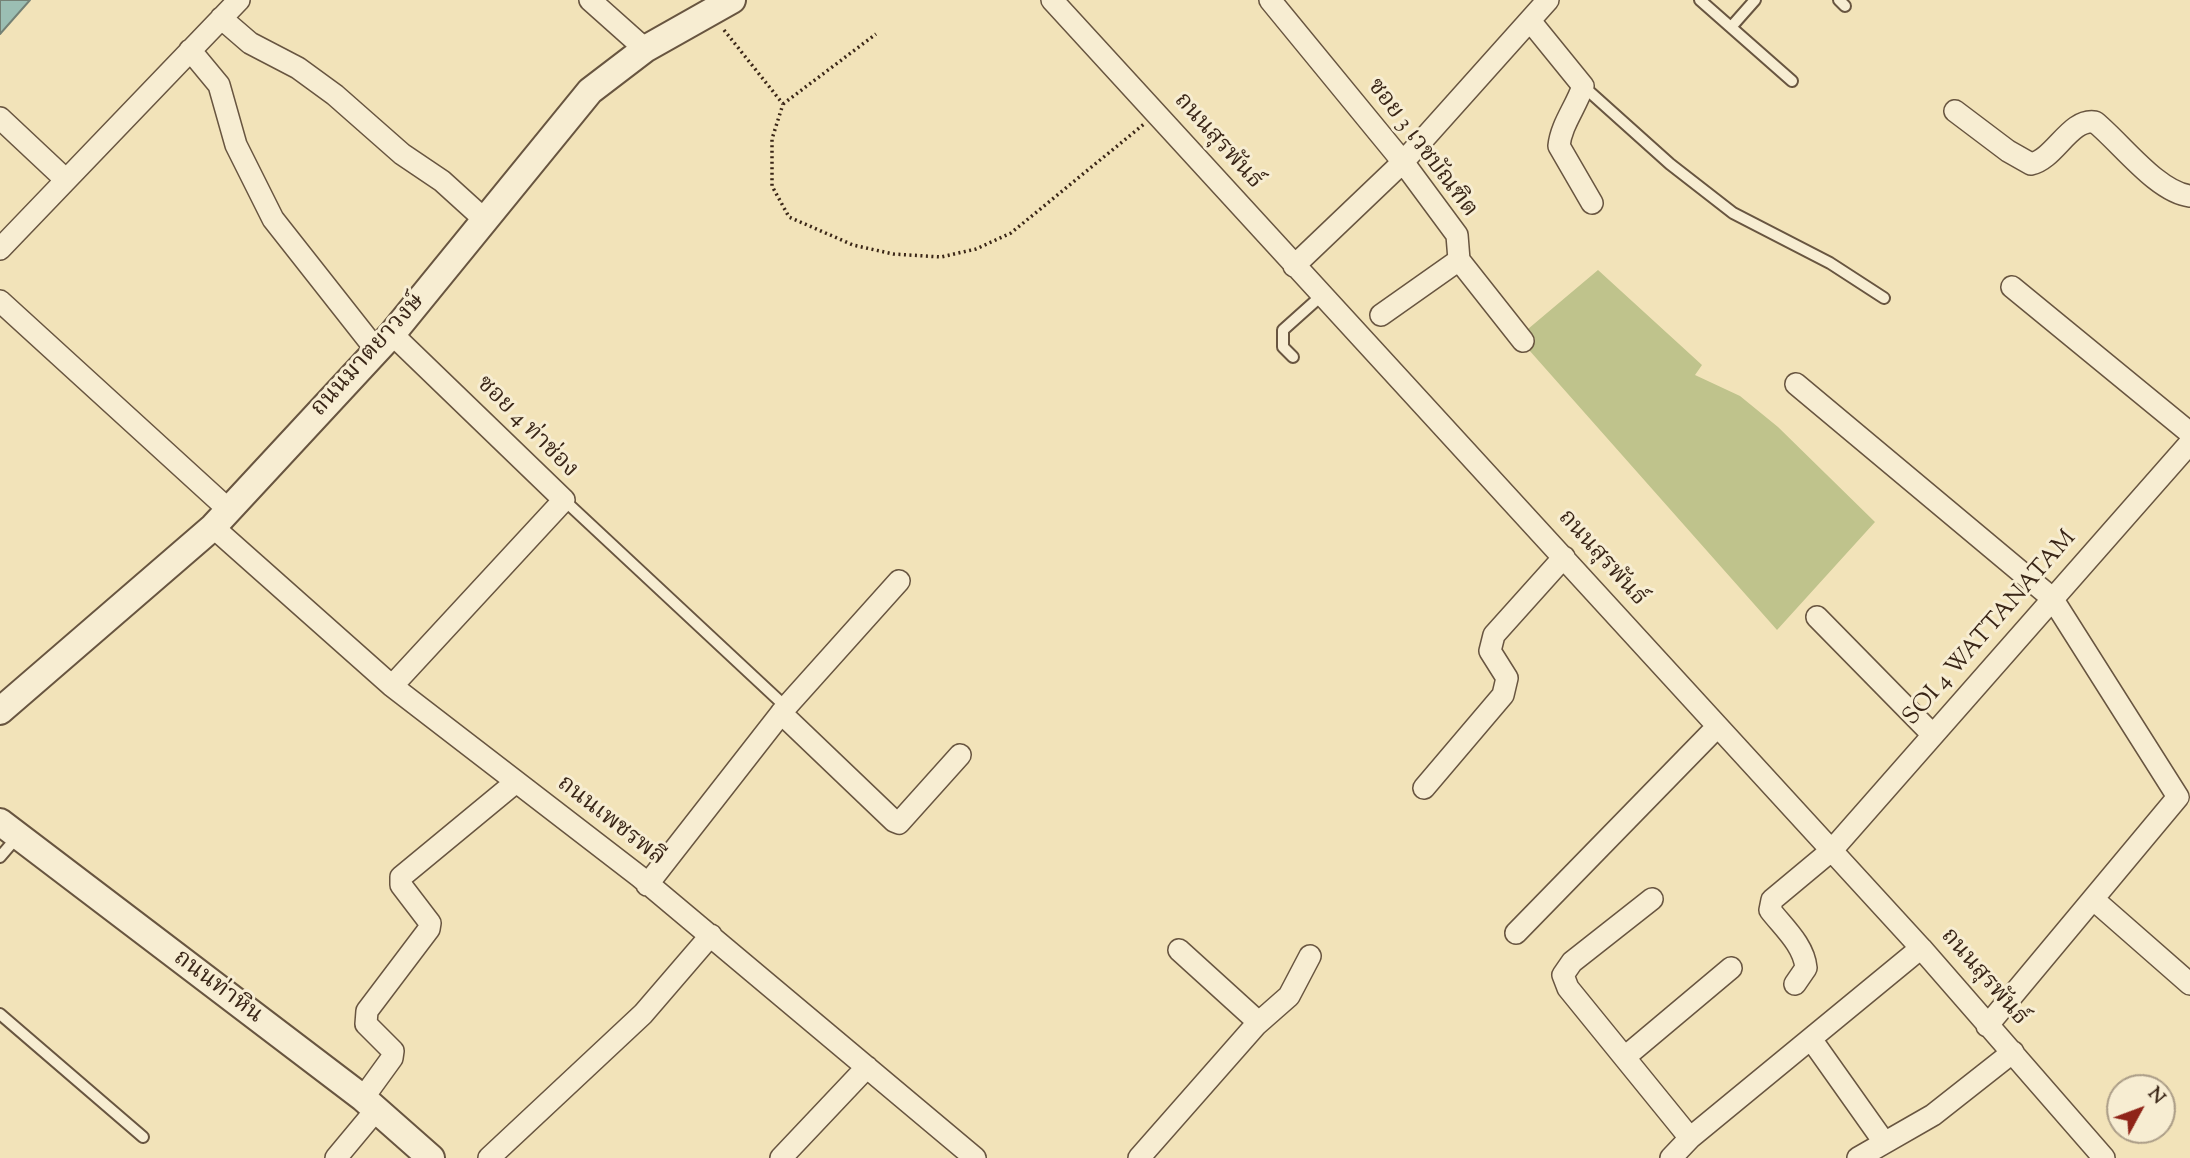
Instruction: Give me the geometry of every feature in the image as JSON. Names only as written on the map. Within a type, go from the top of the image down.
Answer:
[{"type":"street","points":[[0,249],[239,0]]},
{"type":"street","points":[[590,0],[645,50]]},
{"type":"street","name":"ถนนสุรพันธ์","points":[[1052,0],[1922,948],[2104,1158]]},
{"type":"street","name":"ซอย 3 เวชบัณฑิต","points":[[1270,0],[1403,162],[1457,235],[1459,260],[1381,315]]},
{"type":"street","points":[[1294,266],[1403,162],[1548,0]]},
{"type":"street","name":"ถนนมาตยาวงษ์","points":[[0,711],[221,519],[384,343],[590,91],[645,50],[721,6]]},
{"type":"street","points":[[221,18],[250,43],[298,68],[335,95],[402,154],[442,181],[485,220]]},
{"type":"street","points":[[1531,22],[1583,86],[1559,146],[1592,203]]},
{"type":"street","name":"ซอย 4 ท่าช่อง","points":[[190,50],[219,85],[236,145],[273,219],[384,343],[564,500],[392,686]]},
{"type":"street","points":[[1955,111],[2008,151],[2031,164],[2045,157],[2080,124],[2095,122],[2150,174],[2173,191],[2190,196]]},
{"type":"street","points":[[0,118],[65,179]]},
{"type":"street","points":[[1459,260],[1523,341]]},
{"type":"street","points":[[2012,287],[2190,433]]},
{"type":"street","name":"ถนนเพชรพลี","points":[[0,301],[392,686],[711,935],[975,1158]]},
{"type":"street","points":[[1796,384],[2052,598],[2178,797],[1987,1026]]},
{"type":"street","name":"SOI 4 WATTANATAM","points":[[1795,984],[1806,968],[1805,960],[1798,945],[1770,910],[1769,904],[1832,850],[2190,443]]},
{"type":"street","points":[[1424,788],[1503,695],[1507,678],[1490,651],[1493,635],[1564,557]]},
{"type":"street","points":[[647,885],[784,710],[899,581]]},
{"type":"street","points":[[1817,617],[1933,735]]},
{"type":"street","points":[[784,710],[899,823],[960,755]]},
{"type":"street","points":[[1516,933],[1717,727]]},
{"type":"street","points":[[336,1158],[370,1104],[392,1058],[393,1051],[366,1024],[367,1011],[429,929],[430,923],[401,885],[401,877],[516,782]]},
{"type":"street","name":"ถนนท่าหิน","points":[[9,829],[370,1104],[431,1158]]},
{"type":"street","points":[[1652,898],[1572,962],[1563,975],[1568,988],[1690,1138]]},
{"type":"street","points":[[2093,900],[2190,984]]},
{"type":"street","points":[[489,1158],[643,1014],[711,935]]},
{"type":"street","points":[[1671,1158],[1690,1138],[1922,948]]},
{"type":"street","points":[[1179,950],[1255,1019],[1256,1025]]},
{"type":"street","points":[[1139,1158],[1256,1025],[1289,996],[1310,956]]},
{"type":"street","points":[[1625,1057],[1731,968]]},
{"type":"street","points":[[1811,1039],[1884,1142]]},
{"type":"street","points":[[1858,1158],[1933,1115],[2013,1052]]},
{"type":"street","points":[[781,1158],[867,1067]]},
{"type":"lane","points":[[1700,0],[1791,81]]},
{"type":"lane","points":[[1732,26],[1755,0]]},
{"type":"lane","points":[[1583,86],[1670,164],[1733,213],[1830,263],[1884,298]]},
{"type":"lane","points":[[1293,357],[1283,347],[1283,330],[1321,296]]},
{"type":"lane","points":[[564,500],[784,710]]},
{"type":"lane","points":[[0,857],[9,829]]},
{"type":"lane","points":[[0,1014],[143,1137]]},
{"type":"path","points":[[721,6],[783,104]]},
{"type":"path","points":[[876,34],[783,104],[772,139],[772,186],[789,217],[853,245],[893,254],[942,257],[976,249],[1011,233],[1156,114]]},
{"type":"green space","points":[[1598,270],[1702,365],[1695,375],[1740,396],[1778,427],[1875,522],[1777,630],[1529,350],[1528,329]]},
{"type":"water","points":[[0,0],[30,0],[0,34]]}]
